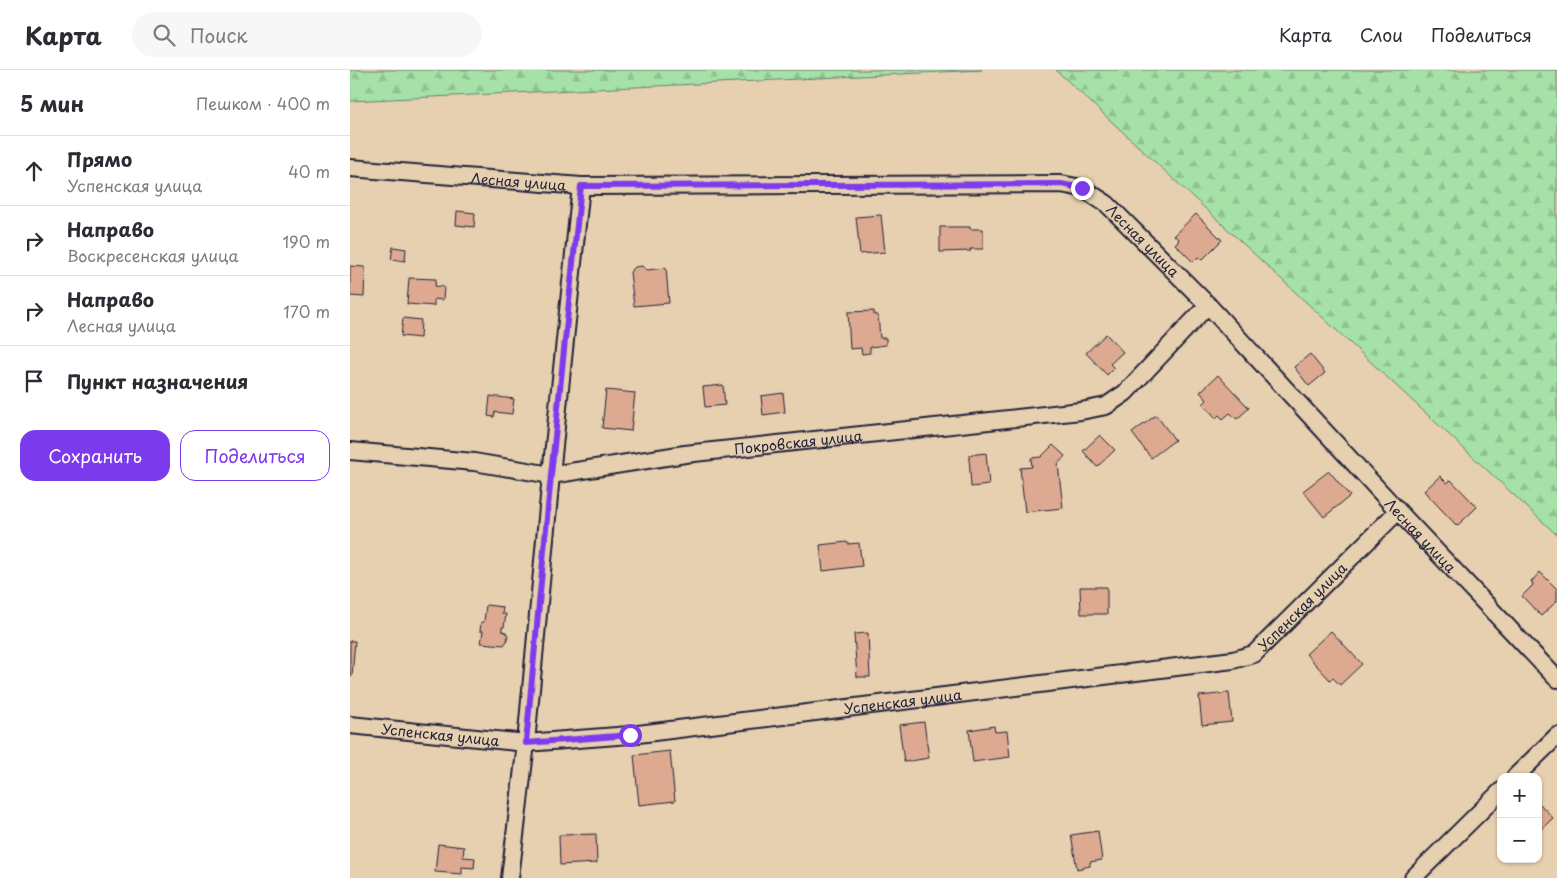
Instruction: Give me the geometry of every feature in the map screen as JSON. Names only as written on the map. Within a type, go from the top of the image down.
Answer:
[{"type":"street","name":"Лесная улица","points":[[350,168],[581,186],[1061,184],[1082,188],[1107,204],[1208,305],[1557,678]]},
{"type":"street","points":[[510,878],[526,743],[581,186]]},
{"type":"street","name":"Покровская улица","points":[[350,451],[474,462],[551,475],[685,454],[1081,411],[1106,406],[1125,393],[1208,305]]},
{"type":"street","name":"Успенская улица","points":[[350,725],[526,743],[630,735],[1233,660],[1254,654],[1398,510]]},
{"type":"street","points":[[1519,773],[1557,736]]},
{"type":"street","points":[[1412,878],[1497,795]]},
{"type":"green space","points":[[350,70],[982,70],[350,101]]},
{"type":"green space","points":[[1056,70],[1557,70],[1557,535]]},
{"type":"building","points":[[457,211],[475,213],[474,227],[456,225]]},
{"type":"building","points":[[1196,214],[1222,240],[1202,260],[1198,257],[1193,262],[1175,244],[1179,240],[1174,235]]},
{"type":"building","points":[[881,215],[885,252],[860,254],[856,217]]},
{"type":"building","points":[[940,227],[983,229],[983,249],[940,252]]},
{"type":"building","points":[[393,247],[406,249],[405,261],[391,259]]},
{"type":"building","points":[[350,266],[365,267],[364,297],[350,296]]},
{"type":"building","points":[[642,266],[647,270],[666,268],[669,303],[634,306],[630,272],[635,267]]},
{"type":"building","points":[[409,278],[436,279],[435,286],[444,287],[443,300],[434,299],[434,306],[407,304]]},
{"type":"building","points":[[874,311],[874,315],[878,315],[880,338],[886,338],[886,345],[870,347],[870,353],[862,354],[861,348],[850,349],[848,312]]},
{"type":"building","points":[[403,318],[421,320],[420,338],[401,336]]},
{"type":"building","points":[[1106,334],[1123,352],[1110,364],[1114,368],[1107,375],[1086,353]]},
{"type":"building","points":[[1310,354],[1325,373],[1309,386],[1294,367]]},
{"type":"building","points":[[1218,375],[1249,408],[1237,419],[1230,413],[1223,419],[1219,415],[1216,418],[1203,404],[1207,400],[1200,392]]},
{"type":"building","points":[[723,385],[725,405],[705,407],[703,387]]},
{"type":"building","points":[[606,390],[635,393],[631,431],[602,428]]},
{"type":"building","points":[[783,393],[785,412],[763,415],[761,396]]},
{"type":"building","points":[[490,396],[514,399],[512,414],[495,412],[494,417],[488,416]]},
{"type":"building","points":[[1156,415],[1175,440],[1151,458],[1132,433]]},
{"type":"building","points":[[1100,435],[1115,450],[1097,467],[1083,451]]},
{"type":"building","points":[[1053,445],[1065,456],[1058,464],[1063,508],[1025,512],[1020,468],[1032,467],[1031,458],[1041,457]]},
{"type":"building","points":[[986,453],[989,485],[971,487],[969,455]]},
{"type":"building","points":[[1329,471],[1350,496],[1324,517],[1303,491]]},
{"type":"building","points":[[1440,476],[1447,483],[1451,480],[1477,507],[1457,526],[1424,491]]},
{"type":"building","points":[[847,542],[848,544],[859,543],[862,566],[823,571],[820,545]]},
{"type":"building","points":[[1540,572],[1557,589],[1557,601],[1541,616],[1522,596],[1533,585],[1531,582]]},
{"type":"building","points":[[1080,587],[1107,587],[1107,614],[1081,614]]},
{"type":"building","points":[[486,605],[503,607],[502,614],[506,614],[502,631],[506,632],[508,636],[504,645],[481,643],[483,631],[480,631],[481,622],[484,622]]},
{"type":"building","points":[[1331,631],[1362,664],[1340,685],[1333,678],[1330,680],[1306,654]]},
{"type":"building","points":[[868,633],[870,677],[857,677],[854,634]]},
{"type":"building","points":[[350,641],[355,641],[352,676],[350,675]]},
{"type":"building","points":[[1229,693],[1232,722],[1202,725],[1199,696]]},
{"type":"building","points":[[924,722],[929,758],[904,762],[899,725]]},
{"type":"building","points":[[994,726],[995,732],[1007,731],[1010,757],[973,762],[969,730]]},
{"type":"building","points":[[670,751],[675,801],[639,805],[634,755]]},
{"type":"building","points":[[1542,806],[1553,818],[1542,828]]},
{"type":"building","points":[[1098,831],[1102,860],[1090,862],[1090,866],[1077,869],[1071,835]]},
{"type":"building","points":[[596,834],[597,863],[560,865],[559,835]]},
{"type":"building","points":[[438,844],[464,847],[463,857],[475,858],[474,868],[462,867],[462,874],[435,872]]},
{"type":"route","points":[[630,735],[526,743],[581,186],[1061,184],[1082,188]]}]
